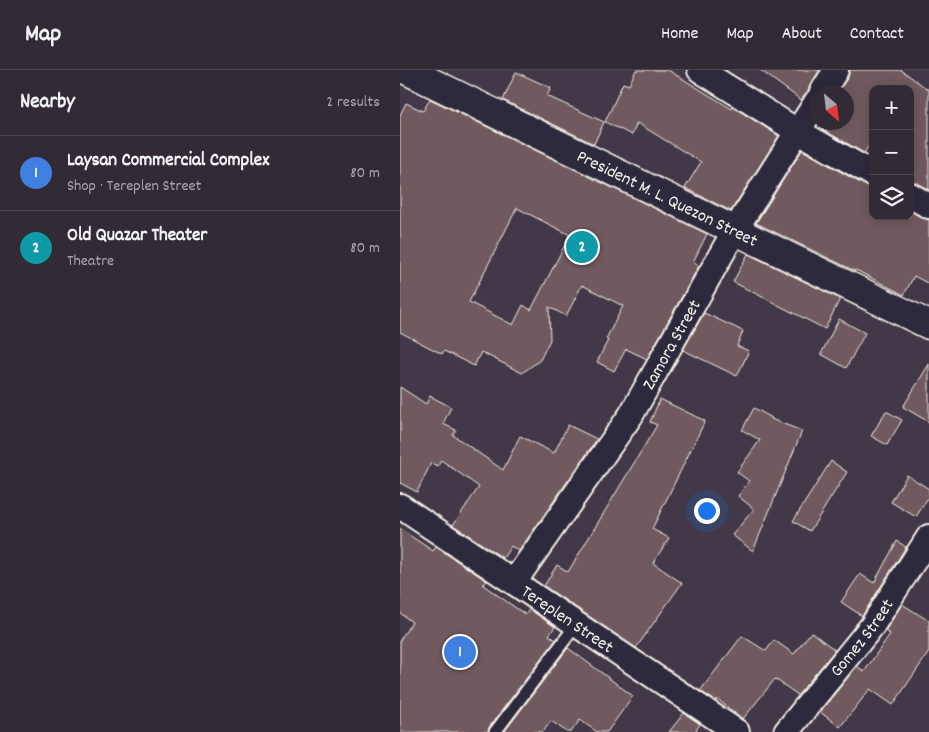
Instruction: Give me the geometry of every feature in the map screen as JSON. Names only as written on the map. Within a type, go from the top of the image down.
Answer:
[{"type":"main road","name":"President M. L. Quezon Street","points":[[406,70],[929,325]]},
{"type":"street","points":[[700,70],[797,131],[869,172]]},
{"type":"street","points":[[826,85],[836,70]]},
{"type":"street","name":"Zamora Street","points":[[514,582],[631,416],[735,230],[809,112]]},
{"type":"street","points":[[914,197],[929,206]]},
{"type":"street","name":"Tereplen Street","points":[[400,506],[737,732]]},
{"type":"street","name":"Gomez Street","points":[[786,732],[872,626],[929,537]]},
{"type":"lane","points":[[495,732],[576,625]]},
{"type":"building","points":[[636,70],[668,70],[779,136],[731,211],[685,188],[701,162],[637,123],[632,135],[605,122],[623,83],[629,85]]},
{"type":"building","points":[[760,70],[820,70],[801,100]]},
{"type":"building","points":[[850,70],[901,70],[929,90],[929,190],[914,182],[914,85],[869,85],[869,146],[864,153],[824,130],[854,130],[854,85],[843,85]]},
{"type":"building","points":[[516,72],[551,88],[547,96],[604,122],[594,144],[503,100]]},
{"type":"building","points":[[430,99],[707,234],[693,262],[699,266],[647,359],[626,349],[614,371],[597,362],[608,340],[606,339],[623,306],[582,285],[566,316],[549,307],[550,340],[540,360],[522,373],[481,352],[474,366],[444,351],[442,354],[400,332],[400,115],[406,103],[423,111]],"holes":[[[517,208],[570,235],[531,310],[523,305],[513,325],[469,302]]]},
{"type":"building","points":[[802,150],[869,187],[869,220],[914,220],[914,213],[929,220],[929,284],[914,276],[904,295],[756,223]]},
{"type":"building","points":[[748,254],[840,299],[825,329],[733,282]]},
{"type":"building","points":[[704,313],[743,331],[737,346],[749,351],[737,376],[683,350]]},
{"type":"building","points":[[839,319],[865,333],[846,368],[821,354]]},
{"type":"building","points":[[929,364],[929,422],[903,407]]},
{"type":"building","points":[[400,387],[426,404],[430,396],[451,407],[443,424],[456,430],[453,435],[503,470],[520,436],[554,453],[568,425],[597,439],[519,551],[511,546],[503,558],[453,525],[479,487],[441,460],[438,466],[431,463],[417,492],[400,483]]},
{"type":"building","points":[[660,399],[705,421],[652,529],[669,538],[653,563],[682,583],[636,648],[544,586],[557,565],[568,572],[657,425],[650,422]]},
{"type":"building","points":[[754,408],[771,419],[802,431],[753,551],[732,535],[754,509],[738,496],[749,481],[737,472],[760,440],[742,430]]},
{"type":"building","points":[[886,411],[902,420],[887,445],[871,436]]},
{"type":"building","points":[[831,461],[847,472],[810,531],[793,521]]},
{"type":"building","points":[[907,475],[929,489],[929,496],[916,517],[891,502]]},
{"type":"building","points":[[400,529],[433,551],[436,547],[487,581],[483,585],[526,615],[529,609],[555,627],[549,635],[556,640],[489,727],[488,732],[400,732],[400,640],[412,622],[400,613]]},
{"type":"building","points":[[897,541],[906,547],[862,616],[841,602],[860,574],[874,583]]},
{"type":"building","points":[[902,604],[929,621],[929,652],[893,705],[870,689],[840,727],[820,712],[857,666],[864,672],[890,634],[885,631]]},
{"type":"building","points":[[811,632],[835,650],[798,695],[775,679],[743,719],[717,699],[715,701],[700,691],[742,636],[766,651],[774,640],[794,654]]},
{"type":"building","points":[[568,648],[633,696],[607,732],[597,732],[580,720],[571,732],[567,732],[551,721],[543,732],[504,732]]},
{"type":"building","points":[[684,713],[700,724],[695,732],[669,732]]},
{"type":"place","name":"Old Quazar Theater","points":[[582,247]]},
{"type":"place","name":"Laysan Commercial Complex","points":[[460,652]]}]
